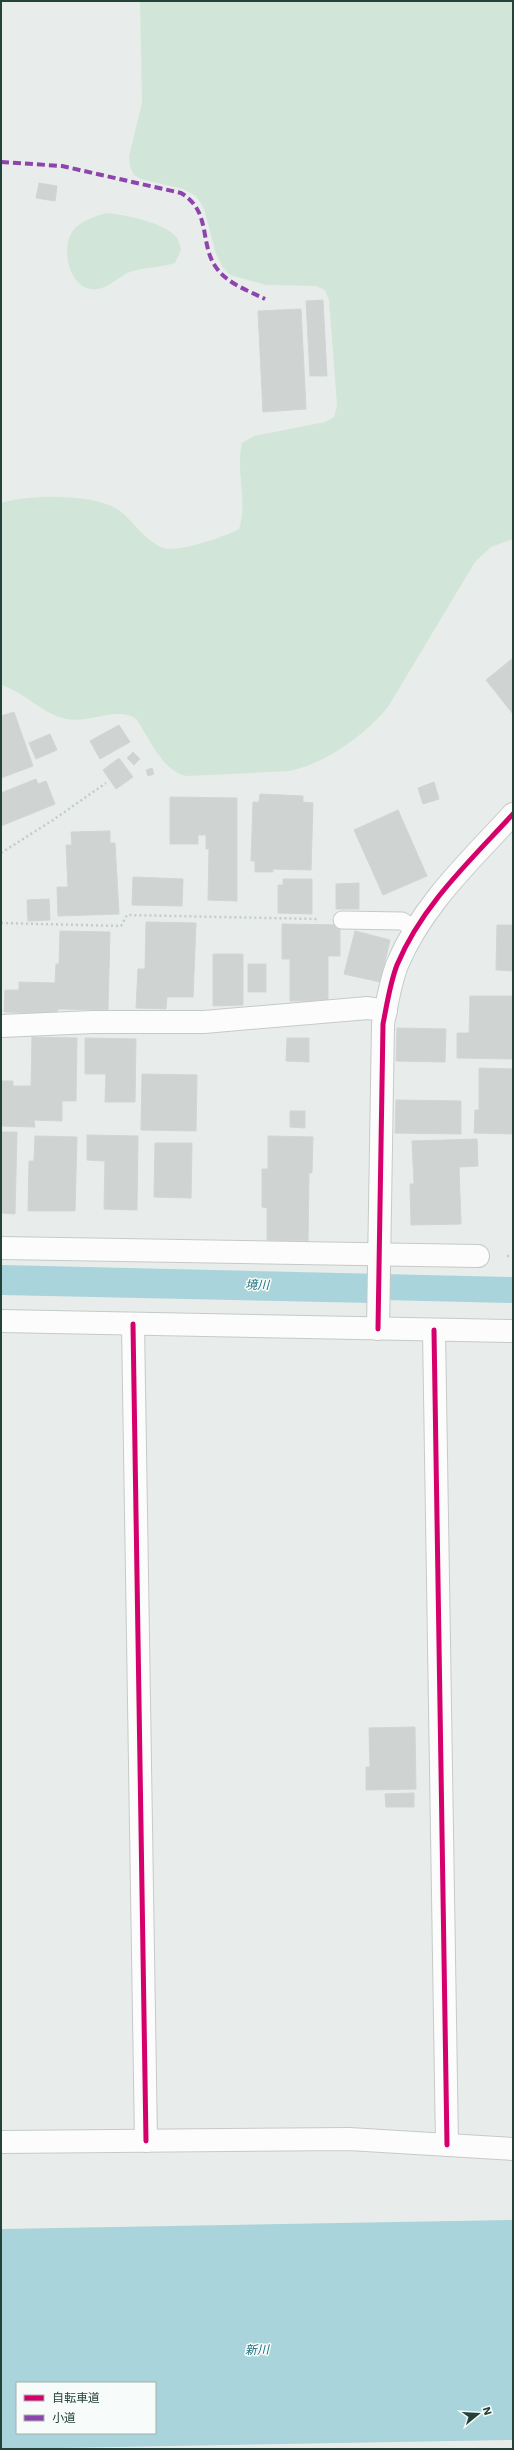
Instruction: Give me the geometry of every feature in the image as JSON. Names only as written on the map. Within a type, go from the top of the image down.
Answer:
[{"type":"street","points":[[378,1318],[383,1024],[397,966],[415,929],[443,889],[513,814]]},
{"type":"street","points":[[1,1026],[93,1022],[204,1022],[368,1008],[386,1011]]},
{"type":"street","points":[[1,1248],[379,1260],[478,1256]]},
{"type":"street","points":[[1,1321],[133,1324],[378,1318],[434,1330],[513,1331]]},
{"type":"street","points":[[133,1324],[146,2141]]},
{"type":"street","points":[[434,1330],[447,2145]]},
{"type":"street","points":[[1,2142],[349,2139],[513,2149]]},
{"type":"lane","points":[[342,920],[402,921],[415,929]]},
{"type":"path","points":[[1,853],[53,820],[106,783]]},
{"type":"path","points":[[1,923],[121,926],[127,915],[342,920]]},
{"type":"green space","points":[[140,1],[513,1],[513,539],[491,547],[475,562],[388,707],[378,718],[344,747],[317,762],[290,771],[187,776],[178,773],[164,762],[137,720],[129,716],[113,714],[76,720],[58,717],[10,688],[1,685],[1,503],[13,500],[44,497],[79,498],[95,501],[109,505],[120,511],[146,537],[164,548],[180,548],[202,543],[224,536],[239,529],[242,508],[240,454],[242,443],[254,436],[325,422],[334,417],[337,406],[329,300],[325,290],[316,286],[266,285],[230,275],[222,266],[216,254],[204,209],[196,196],[183,189],[141,179],[134,175],[130,167],[129,156],[142,103]]},
{"type":"green space","points":[[106,213],[144,220],[172,233],[178,239],[181,250],[175,263],[130,272],[102,288],[91,289],[83,286],[72,274],[69,266],[67,248],[69,239],[72,232],[79,225],[87,220]]},
{"type":"water","name":"境川","points":[[1,1265],[513,1277],[513,1303],[384,1300],[372,1303],[1,1295]]},
{"type":"water","name":"新川","points":[[513,2220],[513,2440],[1,2449],[1,2229]]},
{"type":"building","points":[[39,183],[57,186],[55,201],[36,198]]},
{"type":"building","points":[[323,300],[327,376],[310,376],[306,301]]},
{"type":"building","points":[[301,309],[306,409],[263,412],[258,311]]},
{"type":"building","points":[[513,658],[513,714],[486,680]]},
{"type":"building","points":[[14,712],[33,766],[1,778],[1,716]]},
{"type":"building","points":[[119,725],[130,742],[100,759],[90,741]]},
{"type":"building","points":[[50,734],[57,750],[36,759],[29,743]]},
{"type":"building","points":[[133,752],[140,759],[134,765],[127,758]]},
{"type":"building","points":[[119,758],[133,777],[116,789],[103,770]]},
{"type":"building","points":[[152,768],[154,774],[148,776],[146,770]]},
{"type":"building","points":[[36,779],[38,784],[46,781],[55,804],[1,826],[1,793]]},
{"type":"building","points":[[434,782],[439,799],[423,804],[418,788]]},
{"type":"building","points":[[260,794],[303,796],[303,802],[313,803],[311,870],[273,869],[273,872],[255,872],[255,861],[251,861],[253,802],[259,802]]},
{"type":"building","points":[[170,797],[237,798],[237,901],[208,900],[209,849],[206,849],[206,835],[198,835],[198,844],[170,844]]},
{"type":"building","points":[[398,810],[427,876],[383,895],[354,830]]},
{"type":"building","points":[[110,831],[110,843],[115,843],[119,914],[58,916],[57,887],[68,887],[66,845],[72,845],[71,832]]},
{"type":"building","points":[[133,877],[183,879],[182,906],[132,905]]},
{"type":"building","points":[[283,879],[312,879],[312,914],[278,913],[278,885],[283,885]]},
{"type":"building","points":[[359,883],[359,909],[336,909],[336,884]]},
{"type":"building","points":[[49,899],[50,920],[28,921],[27,900]]},
{"type":"building","points":[[146,922],[196,923],[193,997],[167,997],[166,1009],[136,1008],[138,969],[145,969]]},
{"type":"building","points":[[282,924],[340,925],[340,956],[328,956],[328,1001],[290,1001],[290,959],[282,959]]},
{"type":"building","points":[[497,925],[513,925],[513,971],[496,970]]},
{"type":"building","points":[[60,931],[110,932],[108,1010],[58,1009],[57,1013],[4,1012],[5,990],[19,990],[19,982],[55,983],[56,964],[59,964]]},
{"type":"building","points":[[355,931],[390,940],[380,982],[344,974]]},
{"type":"building","points":[[213,954],[243,954],[243,1005],[213,1006]]},
{"type":"building","points":[[248,964],[266,964],[266,992],[248,992]]},
{"type":"building","points":[[470,996],[513,996],[513,1059],[457,1058],[457,1033],[469,1033]]},
{"type":"building","points":[[397,1028],[446,1029],[445,1062],[396,1061]]},
{"type":"building","points":[[32,1037],[77,1038],[76,1101],[62,1101],[62,1121],[34,1120],[35,1127],[1,1126],[1,1081],[13,1081],[13,1086],[31,1086]]},
{"type":"building","points":[[85,1038],[136,1039],[135,1102],[105,1102],[106,1074],[85,1074]]},
{"type":"building","points":[[287,1038],[309,1038],[309,1062],[286,1061]]},
{"type":"building","points":[[479,1068],[513,1069],[513,1134],[474,1133],[475,1110],[479,1110]]},
{"type":"building","points":[[142,1074],[197,1075],[196,1131],[141,1130]]},
{"type":"building","points":[[396,1100],[461,1101],[461,1134],[395,1133]]},
{"type":"building","points":[[290,1111],[305,1111],[305,1128],[290,1127]]},
{"type":"building","points":[[1,1132],[17,1132],[15,1214],[1,1213]]},
{"type":"building","points":[[87,1135],[138,1136],[137,1210],[104,1209],[105,1161],[87,1160]]},
{"type":"building","points":[[35,1136],[77,1137],[75,1211],[28,1211],[29,1161],[34,1161]]},
{"type":"building","points":[[268,1136],[313,1137],[312,1173],[309,1173],[308,1241],[267,1240],[267,1208],[262,1207],[262,1169],[268,1169]]},
{"type":"building","points":[[477,1139],[478,1166],[459,1167],[461,1224],[411,1225],[410,1184],[414,1184],[412,1141]]},
{"type":"building","points":[[155,1143],[192,1143],[191,1198],[154,1197]]},
{"type":"building","points":[[415,1727],[416,1789],[366,1790],[366,1767],[370,1767],[369,1728]]},
{"type":"building","points":[[414,1793],[414,1807],[386,1807],[385,1794]]},
{"type":"marked path","points":[[1,162],[62,166],[181,193],[191,201],[197,210],[201,219],[208,251],[218,270],[233,283],[265,299]]},
{"type":"cycle path","points":[[378,1329],[383,1024],[392,979],[407,943],[433,903],[513,814]]},
{"type":"cycle path","points":[[133,1324],[146,2141]]},
{"type":"cycle path","points":[[434,1330],[447,2145]]}]
